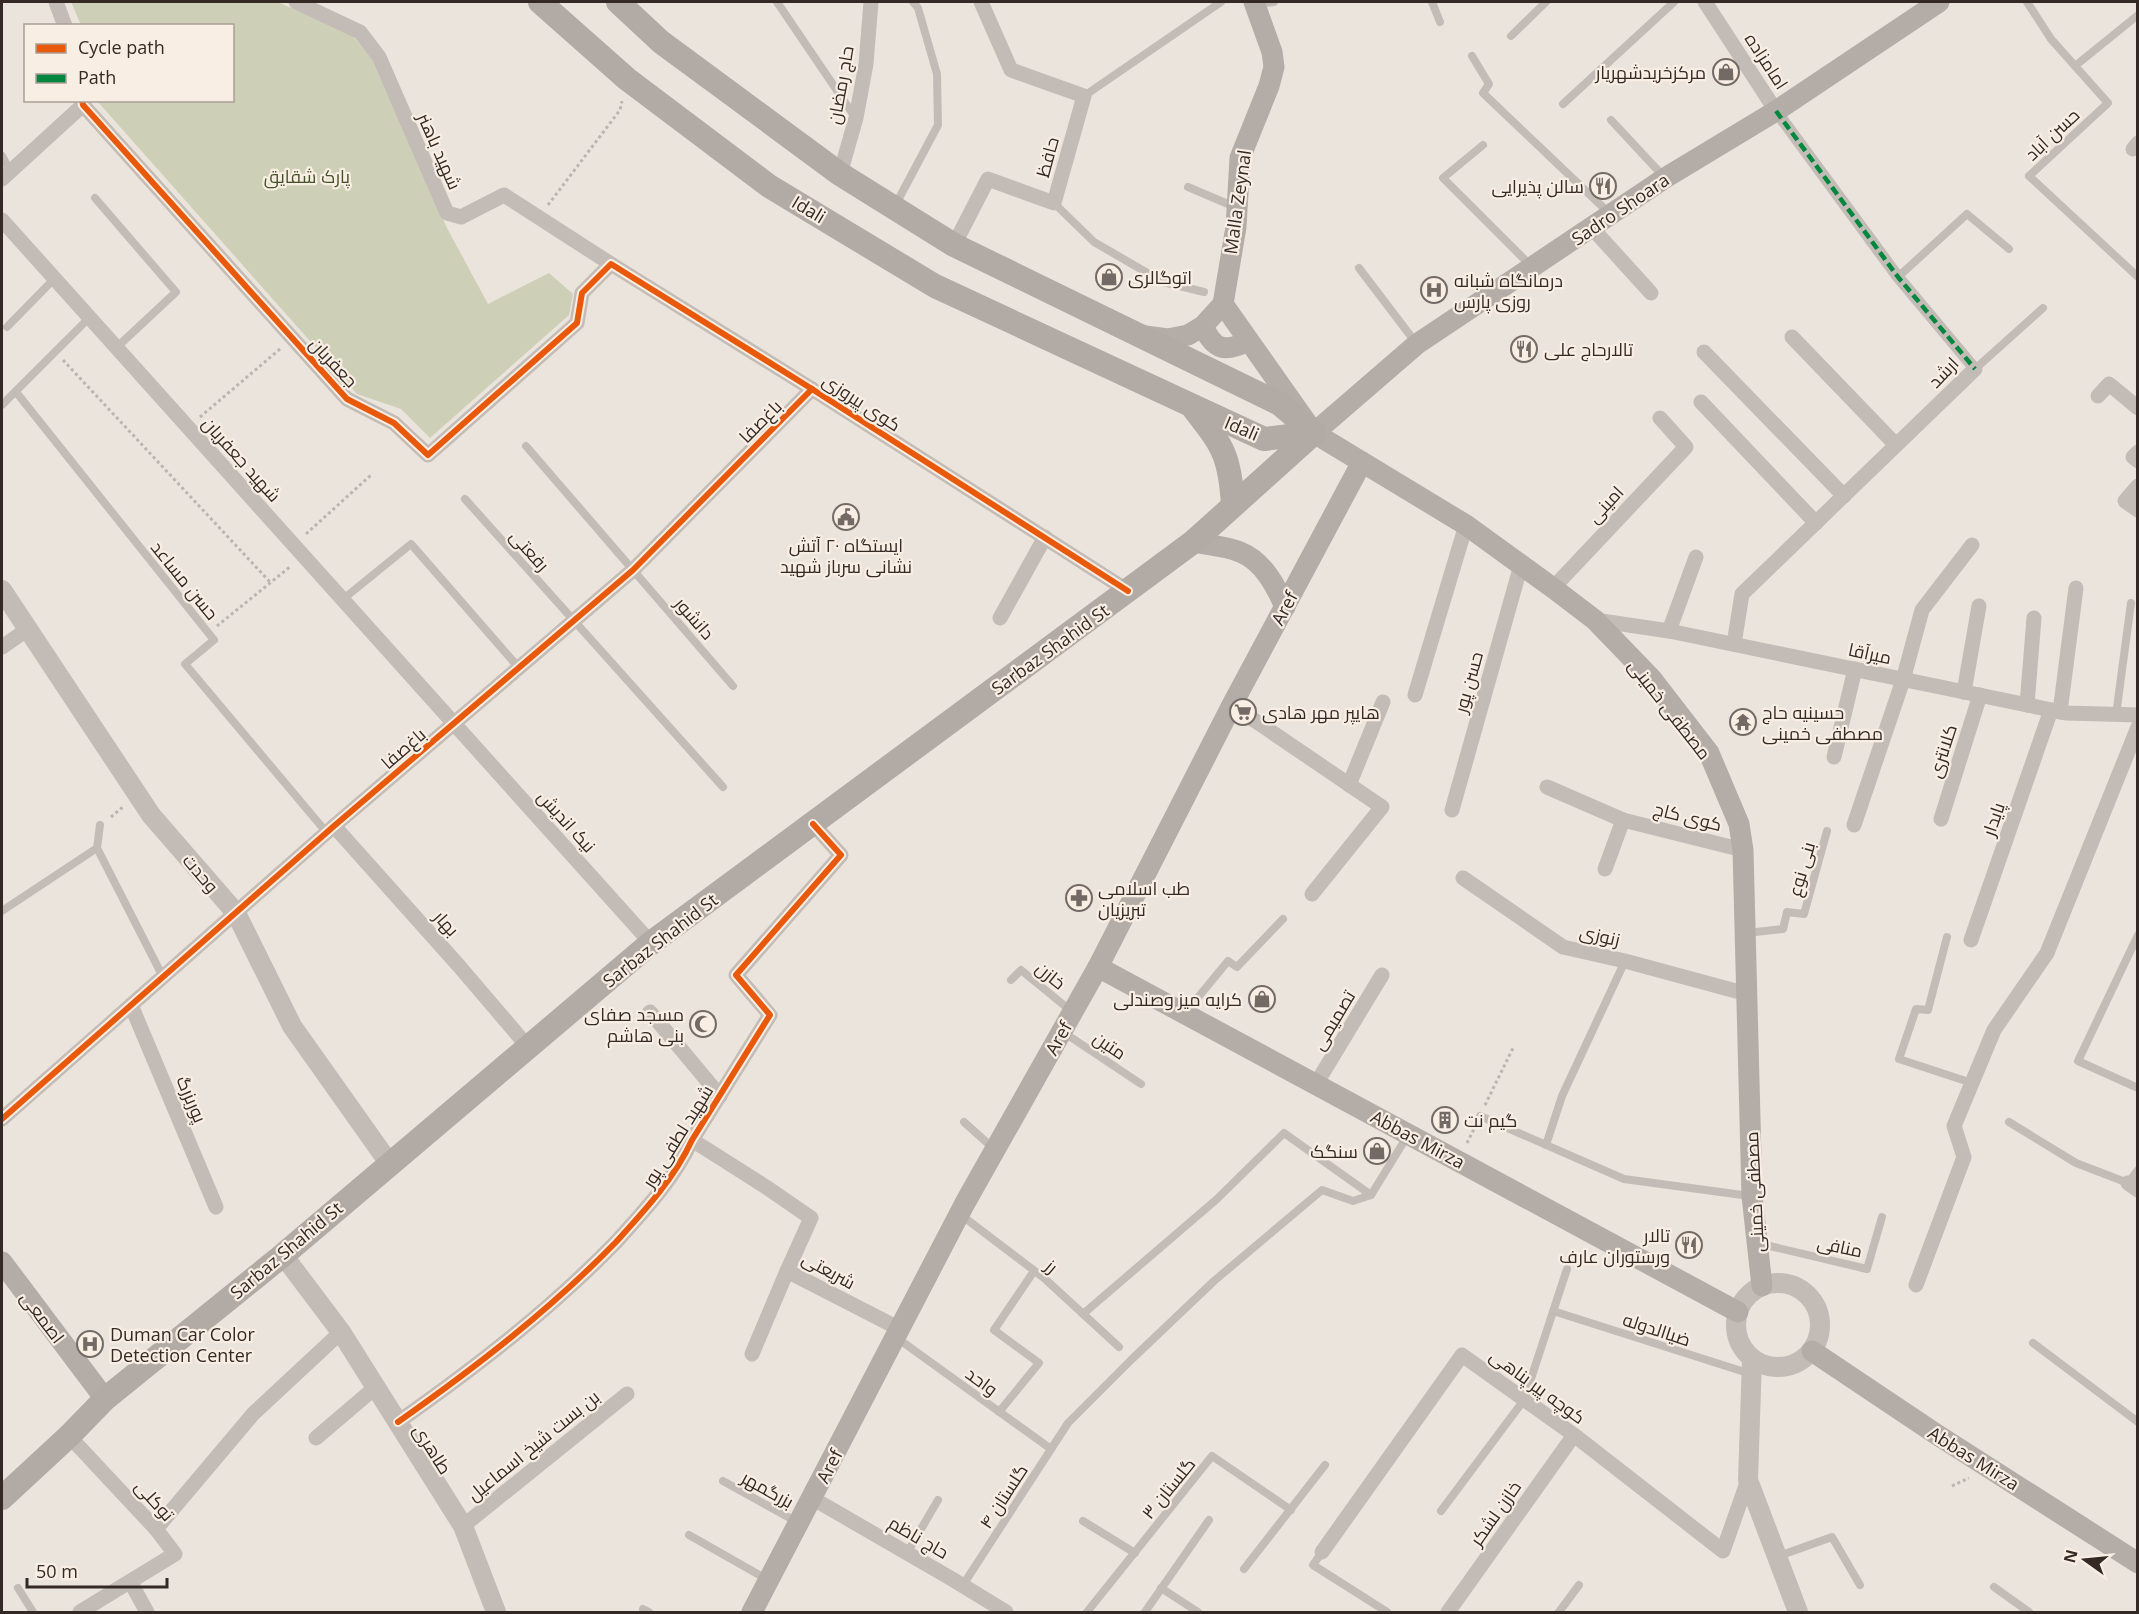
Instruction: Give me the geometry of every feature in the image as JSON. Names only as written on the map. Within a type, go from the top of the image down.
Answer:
[{"type":"main road","name":"Idali","points":[[540,2],[627,79],[770,186],[935,286],[1264,439],[1314,433]]},
{"type":"main road","name":"Idali","points":[[618,2],[661,42],[840,174],[894,208],[954,245],[1280,404],[1314,433]]},
{"type":"main road","name":"Malla Zeynal","points":[[1223,303],[1236,227],[1240,158],[1269,86],[1274,67],[1261,2]]},
{"type":"main road","name":"Sadro Shoara","points":[[1314,433],[1417,344],[1665,178],[1776,111],[1939,2]]},
{"type":"main road","points":[[1133,334],[1168,339],[1188,335],[1203,326],[1223,303],[1314,433]]},
{"type":"main road","points":[[1203,326],[1213,343],[1221,348],[1234,349],[1248,341]]},
{"type":"main road","points":[[1192,407],[1217,439],[1225,454],[1231,474],[1233,505]]},
{"type":"main road","name":"مصطفی خمینی","points":[[1314,433],[1466,525],[1595,620],[1651,678],[1709,753],[1739,824],[1743,850],[1752,1196],[1762,1286]]},
{"type":"main road","name":"Sarbaz Shahid St","points":[[2,1498],[105,1400],[283,1255],[389,1163],[651,944],[1193,542],[1314,433]]},
{"type":"main road","name":"Aref","points":[[752,1612],[960,1214],[1098,967],[1232,705],[1362,462]]},
{"type":"main road","points":[[1193,542],[1242,552],[1275,582],[1285,607]]},
{"type":"main road","name":"Abbas Mirza","points":[[1098,967],[1738,1311]]},
{"type":"main road","name":"اصمعی","points":[[2,1262],[105,1400]]},
{"type":"main road","name":"Abbas Mirza","points":[[1812,1351],[1936,1434],[2138,1563]]},
{"type":"street","points":[[56,2],[64,24]]},
{"type":"street","name":"شهید باهنر","points":[[296,2],[360,32],[379,57],[447,213],[461,217],[504,195],[611,264]]},
{"type":"street","name":"حاج رمضان","points":[[840,174],[856,118],[866,64],[872,2]]},
{"type":"street","points":[[981,2],[1011,70],[1083,96]]},
{"type":"street","name":"امامزاده","points":[[1705,2],[1776,111]]},
{"type":"street","name":"حافظ","points":[[1054,203],[1083,96]]},
{"type":"street","points":[[6,175],[83,103]]},
{"type":"street","name":"جعفریان","points":[[83,103],[347,399],[394,423],[428,455],[577,323],[582,293],[611,264]]},
{"type":"street","name":"ارشد","points":[[1734,644],[1742,594],[1975,369],[1898,277],[1776,111]]},
{"type":"street","points":[[954,245],[988,179],[1054,203]]},
{"type":"street","name":"شهید جعفریان","points":[[2,220],[453,724]]},
{"type":"street","points":[[1592,228],[1651,293]]},
{"type":"street","name":"کوی پیروزی","points":[[611,264],[812,388],[1128,591]]},
{"type":"street","points":[[1792,337],[1896,445]]},
{"type":"street","points":[[1704,352],[1844,496]]},
{"type":"street","points":[[2098,396],[2109,384],[2138,408]]},
{"type":"street","name":"باغ‌صفا","points":[[2,1119],[330,830],[633,570],[812,388]]},
{"type":"street","points":[[1701,402],[1816,523]]},
{"type":"street","name":"امینی","points":[[1553,588],[1686,447],[1660,418]]},
{"type":"street","points":[[2138,452],[2133,457],[2138,461]]},
{"type":"street","points":[[2138,486],[2125,501],[2138,510]]},
{"type":"street","points":[[1415,695],[1466,525]]},
{"type":"street","points":[[1000,618],[1045,537]]},
{"type":"street","points":[[1854,825],[1903,680],[1922,610],[1972,545]]},
{"type":"street","points":[[1669,631],[1696,557]]},
{"type":"street","name":"حسن پور","points":[[1452,810],[1521,565]]},
{"type":"street","name":"پایدار","points":[[1971,940],[2056,711],[2076,588]]},
{"type":"street","name":"وحدت","points":[[2,590],[151,815],[236,913],[292,1026],[389,1163]]},
{"type":"street","points":[[1964,692],[1979,606]]},
{"type":"street","points":[[2027,705],[2034,618]]},
{"type":"street","name":"میرآقا","points":[[1595,620],[1669,631],[2056,711],[2138,715]]},
{"type":"street","points":[[2,647],[28,629]]},
{"type":"street","points":[[1834,757],[1855,669]]},
{"type":"street","name":"کلانتری","points":[[1941,819],[1980,695]]},
{"type":"street","points":[[1349,785],[1383,702]]},
{"type":"street","points":[[1232,705],[1382,807],[1312,894]]},
{"type":"street","name":"نیک اندیش","points":[[453,724],[651,944]]},
{"type":"street","points":[[1916,1285],[1964,1157],[1954,1126],[1994,1030],[2047,953],[2138,727]]},
{"type":"street","name":"کوی کاج","points":[[1547,787],[1623,820],[1743,850]]},
{"type":"street","points":[[1605,869],[1623,820]]},
{"type":"street","name":"شهید لطفی پور","points":[[398,1422],[461,1378],[551,1305],[650,1206],[682,1161],[692,1140],[770,1015],[736,975],[841,855],[813,824]]},
{"type":"street","name":"بهار","points":[[330,830],[459,966],[529,1047]]},
{"type":"street","name":"زنوزی","points":[[1462,878],[1563,947],[1747,994]]},
{"type":"street","name":"تصمیمی","points":[[1316,1084],[1382,975]]},
{"type":"street","name":"پوربزرگ","points":[[131,1005],[216,1207]]},
{"type":"street","points":[[650,1012],[720,1096]]},
{"type":"street","name":"شریعتی","points":[[692,1140],[766,1186],[811,1218],[787,1271],[898,1333]]},
{"type":"street","name":"طاهری","points":[[283,1255],[341,1332],[377,1386],[463,1526],[496,1612]]},
{"type":"street","points":[[752,1354],[787,1271]]},
{"type":"street","points":[[1752,1367],[1792,1366],[1812,1351],[1819,1339],[1821,1325],[1812,1299],[1802,1289],[1775,1282],[1762,1286],[1747,1296],[1738,1311],[1736,1325],[1738,1339],[1752,1367],[1748,1480],[1798,1612]]},
{"type":"street","points":[[156,1529],[253,1414],[341,1332]]},
{"type":"street","name":"کوچه پیر پناهی","points":[[1322,1552],[1462,1355],[1574,1435],[1723,1551],[1748,1480]]},
{"type":"street","points":[[316,1438],[377,1386]]},
{"type":"street","name":"بن بست شیخ اسماعیل","points":[[463,1526],[627,1394]]},
{"type":"street","name":"خازن لشکر","points":[[1448,1612],[1574,1435]]},
{"type":"street","name":"توکلی","points":[[69,1436],[156,1529],[175,1554],[80,1612]]},
{"type":"street","name":"حاج ناظم","points":[[812,1498],[1006,1612]]},
{"type":"street","points":[[130,1583],[147,1612]]},
{"type":"lane","points":[[777,2],[856,118]]},
{"type":"lane","points":[[894,208],[938,125],[937,74],[918,9],[913,2]]},
{"type":"lane","points":[[1083,96],[1221,2]]},
{"type":"lane","points":[[1432,2],[1440,22]]},
{"type":"lane","points":[[1511,36],[1546,2]]},
{"type":"lane","points":[[1563,104],[1674,2]]},
{"type":"lane","name":"حسن آباد","points":[[2027,2],[2051,39],[2108,103],[2029,176],[2138,277]]},
{"type":"lane","points":[[2075,66],[2138,15]]},
{"type":"lane","points":[[1472,56],[1489,84],[1483,93],[1611,216]]},
{"type":"lane","points":[[1611,120],[1665,178]]},
{"type":"lane","points":[[1483,146],[1443,178],[1533,268]]},
{"type":"lane","points":[[2,156],[6,175]]},
{"type":"lane","points":[[1188,187],[1237,208]]},
{"type":"lane","points":[[95,198],[176,292],[116,348]]},
{"type":"lane","name":"حافظ","points":[[1054,203],[1094,242],[1163,282],[1204,292]]},
{"type":"lane","points":[[1898,277],[1967,214],[2008,249]]},
{"type":"lane","points":[[1359,268],[1417,344]]},
{"type":"lane","points":[[7,327],[54,279]]},
{"type":"lane","points":[[1975,369],[2043,308]]},
{"type":"lane","points":[[2,405],[89,318]]},
{"type":"lane","name":"حسن مساعد","points":[[16,392],[214,640],[185,664],[330,830]]},
{"type":"lane","name":"دانشور","points":[[526,446],[734,686]]},
{"type":"lane","name":"رفعتی","points":[[465,500],[723,787]]},
{"type":"lane","points":[[342,600],[411,544],[519,668]]},
{"type":"lane","points":[[2116,715],[2132,603]]},
{"type":"lane","points":[[100,825],[97,848],[163,977]]},
{"type":"lane","name":"بنی نوع","points":[[1746,933],[1783,929],[1786,912],[1804,914],[1827,831]]},
{"type":"lane","points":[[2,911],[97,848]]},
{"type":"lane","points":[[1185,1013],[1228,960],[1237,967],[1283,919]]},
{"type":"lane","points":[[2138,935],[2078,1060],[2138,1088]]},
{"type":"lane","points":[[1947,937],[1928,1010],[1916,1009],[1899,1059],[1972,1083]]},
{"type":"lane","points":[[1546,1145],[1562,1096],[1625,961]]},
{"type":"lane","name":"خازن","points":[[1011,980],[1021,970],[1072,1012]]},
{"type":"lane","name":"متین","points":[[1062,1031],[1141,1084]]},
{"type":"lane","points":[[1480,1116],[1624,1179],[1752,1196]]},
{"type":"lane","points":[[964,1122],[995,1150]]},
{"type":"lane","points":[[2009,1122],[2076,1162],[2133,1186],[2138,1170]]},
{"type":"lane","points":[[1083,1314],[1217,1199],[1284,1133],[1371,1195],[1409,1134]]},
{"type":"lane","name":"گلستان ۴","points":[[963,1586],[1068,1423],[1131,1360],[1214,1281],[1323,1190],[1353,1200],[1371,1195]]},
{"type":"lane","name":"رز","points":[[960,1214],[1034,1270],[1119,1347]]},
{"type":"lane","name":"منافی","points":[[1756,1243],[1867,1269],[1882,1217]]},
{"type":"lane","points":[[1442,1511],[1524,1400],[1567,1269]]},
{"type":"lane","points":[[999,1412],[1039,1363],[994,1330],[1034,1270]]},
{"type":"lane","name":"ضیاالدوله","points":[[1553,1311],[1752,1367]]},
{"type":"lane","name":"واحد","points":[[898,1333],[999,1412],[1051,1449]]},
{"type":"lane","points":[[2032,1343],[2138,1422]]},
{"type":"lane","name":"گلستان ۳","points":[[1087,1612],[1212,1456],[1291,1510]]},
{"type":"lane","points":[[1244,1569],[1325,1465]]},
{"type":"lane","name":"بزرگمهر","points":[[723,1481],[799,1523]]},
{"type":"lane","points":[[907,1553],[938,1500]]},
{"type":"lane","points":[[1144,1612],[1209,1520]]},
{"type":"lane","points":[[1083,1521],[1135,1553]]},
{"type":"lane","points":[[689,1535],[769,1580]]},
{"type":"lane","points":[[1777,1557],[1832,1538],[1860,1585]]},
{"type":"lane","points":[[1322,1552],[1314,1565],[1387,1612]]},
{"type":"lane","points":[[1559,1612],[1579,1585]]},
{"type":"lane","points":[[1994,1587],[2029,1612]]},
{"type":"lane","points":[[18,1588],[33,1612]]},
{"type":"lane","points":[[1161,1588],[1198,1612]]},
{"type":"path","points":[[537,218],[620,110],[627,79]]},
{"type":"path","points":[[187,427],[293,339]]},
{"type":"path","points":[[56,352],[270,582]]},
{"type":"path","points":[[208,633],[270,582],[371,475]]},
{"type":"path","points":[[100,825],[137,795]]},
{"type":"green space","name":"پارک شقایق","points":[[71,2],[278,2],[353,36],[372,60],[447,228],[488,304],[549,273],[573,294],[569,315],[430,438],[401,409],[357,394],[98,102],[234,102],[234,24],[81,24]]},
{"type":"marked path","points":[[1776,111],[1898,277],[1975,369]]},
{"type":"cycle path","points":[[82,102],[347,399],[394,423],[428,455],[577,323],[582,293],[611,264],[812,389],[1128,591]]},
{"type":"cycle path","points":[[2,1119],[334,826],[633,570],[812,389]]},
{"type":"cycle path","points":[[398,1422],[484,1359],[565,1291],[616,1242],[668,1181],[770,1015],[736,975],[841,855],[813,824]]},
{"type":"place","name":"مرکزخریدشهریار","points":[[1726,72]]},
{"type":"place","name":"سالن پذیرایی","points":[[1603,186]]},
{"type":"place","name":"اتوگالری","points":[[1109,277]]},
{"type":"place","name":"درمانگاه شبانه روزی پارس","points":[[1434,290]]},
{"type":"place","name":"تالارحاج علی","points":[[1524,349]]},
{"type":"place","name":"ایستگاه ۲۰ آتش نشانی سرباز شهید","points":[[846,517]]},
{"type":"place","name":"هایپر مهر هادی","points":[[1243,712]]},
{"type":"place","name":"حسینیه حاج مصطفی خمینی","points":[[1743,722]]},
{"type":"place","name":"طب اسلامی تبریزیان","points":[[1079,898]]},
{"type":"place","name":"کرایه میز وصندلی","points":[[1262,999]]},
{"type":"place","name":"مسجد صفای بنی هاشم","points":[[703,1024]]},
{"type":"place","name":"گیم نت","points":[[1445,1120]]},
{"type":"place","name":"سنگک","points":[[1377,1151]]},
{"type":"place","name":"تالار ورستوران عارف","points":[[1689,1245]]},
{"type":"place","name":"Duman Car Color Detection Center","points":[[90,1344]]}]
